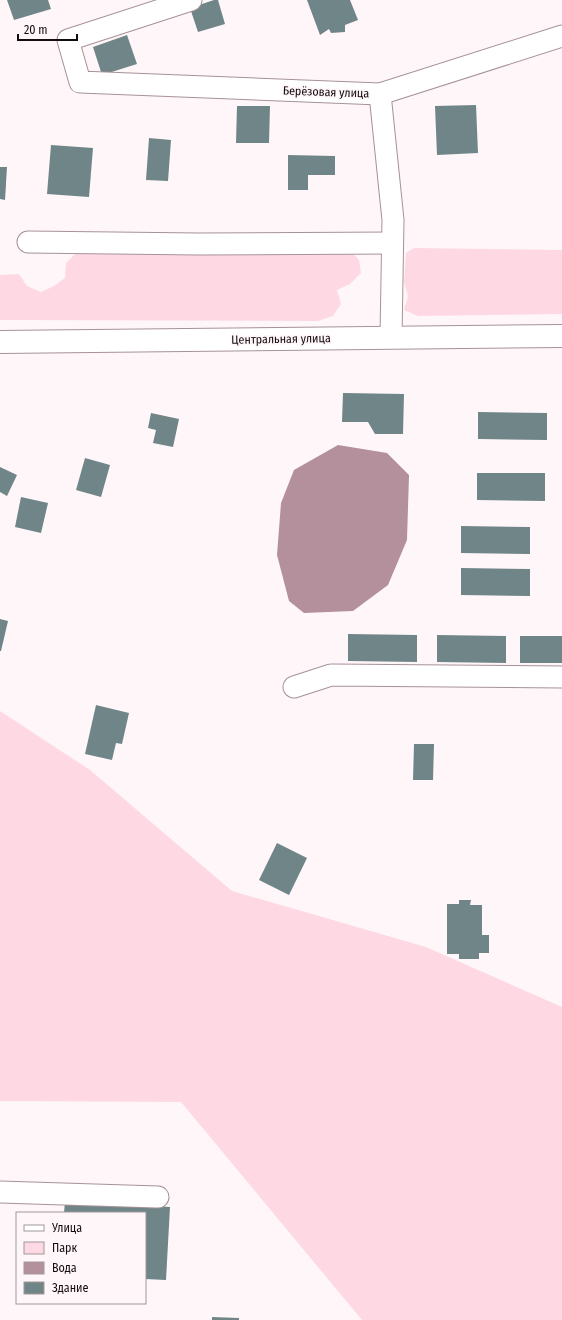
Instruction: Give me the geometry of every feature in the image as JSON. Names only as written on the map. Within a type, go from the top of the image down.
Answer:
[{"type":"main road","name":"Центральная улица","points":[[0,342],[562,336]]},
{"type":"street","name":"Берёзовая улица","points":[[191,0],[68,40],[80,82],[380,94],[562,36]]},
{"type":"street","points":[[380,94],[393,220],[391,338]]},
{"type":"street","points":[[28,242],[199,244],[392,242]]},
{"type":"street","points":[[294,687],[331,675],[562,677]]},
{"type":"street","points":[[0,1192],[158,1197]]},
{"type":"green space","points":[[414,248],[562,250],[562,314],[418,316],[404,310],[408,296],[404,282],[406,253]]},
{"type":"green space","points":[[104,249],[352,252],[359,260],[361,273],[350,284],[337,290],[341,304],[333,316],[318,321],[0,320],[0,275],[19,274],[27,286],[41,292],[54,286],[65,278],[66,263],[76,253]]},
{"type":"green space","points":[[0,711],[90,770],[232,891],[426,947],[562,1007],[562,1320],[362,1320],[181,1102],[0,1101]]},
{"type":"water","points":[[338,445],[387,453],[409,475],[407,540],[388,585],[353,611],[304,613],[289,601],[277,555],[281,503],[294,470]]},
{"type":"building","points":[[7,0],[48,0],[51,9],[14,20]]},
{"type":"building","points":[[218,0],[225,24],[198,32],[190,8]]},
{"type":"building","points":[[307,0],[350,0],[358,20],[345,25],[345,32],[331,33],[329,29],[320,35]]},
{"type":"building","points":[[127,35],[137,64],[102,75],[93,47]]},
{"type":"building","points":[[476,105],[478,153],[437,155],[435,106]]},
{"type":"building","points":[[237,106],[270,106],[269,143],[236,143]]},
{"type":"building","points":[[149,138],[171,140],[168,181],[146,180]]},
{"type":"building","points":[[51,145],[93,148],[89,197],[47,194]]},
{"type":"building","points":[[288,155],[335,156],[335,175],[308,175],[308,190],[288,190]]},
{"type":"building","points":[[0,167],[7,167],[5,200],[0,199]]},
{"type":"building","points":[[343,393],[404,394],[403,434],[375,434],[368,422],[342,422]]},
{"type":"building","points":[[478,412],[547,413],[547,440],[478,439]]},
{"type":"building","points":[[151,413],[179,419],[173,447],[153,443],[156,430],[148,428]]},
{"type":"building","points":[[85,458],[110,465],[101,497],[76,490]]},
{"type":"building","points":[[0,467],[17,475],[7,496],[0,492]]},
{"type":"building","points":[[477,473],[545,473],[545,501],[477,500]]},
{"type":"building","points":[[21,497],[48,503],[41,533],[15,527]]},
{"type":"building","points":[[461,526],[530,527],[530,554],[461,553]]},
{"type":"building","points":[[461,568],[530,569],[530,596],[461,595]]},
{"type":"building","points":[[0,619],[8,621],[1,651],[0,651]]},
{"type":"building","points":[[348,634],[417,635],[417,662],[348,661]]},
{"type":"building","points":[[437,635],[506,636],[506,663],[437,662]]},
{"type":"building","points":[[520,636],[562,636],[562,663],[520,663]]},
{"type":"building","points":[[96,705],[129,713],[122,744],[116,743],[112,760],[85,754]]},
{"type":"building","points":[[414,744],[434,744],[433,780],[413,780]]},
{"type":"building","points":[[277,843],[307,858],[289,895],[259,880]]},
{"type":"building","points":[[459,900],[471,900],[470,905],[482,905],[482,935],[489,935],[489,953],[479,953],[479,959],[459,959],[459,954],[447,954],[447,904],[459,904]]},
{"type":"building","points":[[65,1201],[170,1207],[166,1280],[146,1279],[146,1212],[64,1212]]},
{"type":"building","points":[[212,1317],[239,1318],[239,1320],[212,1320]]}]
